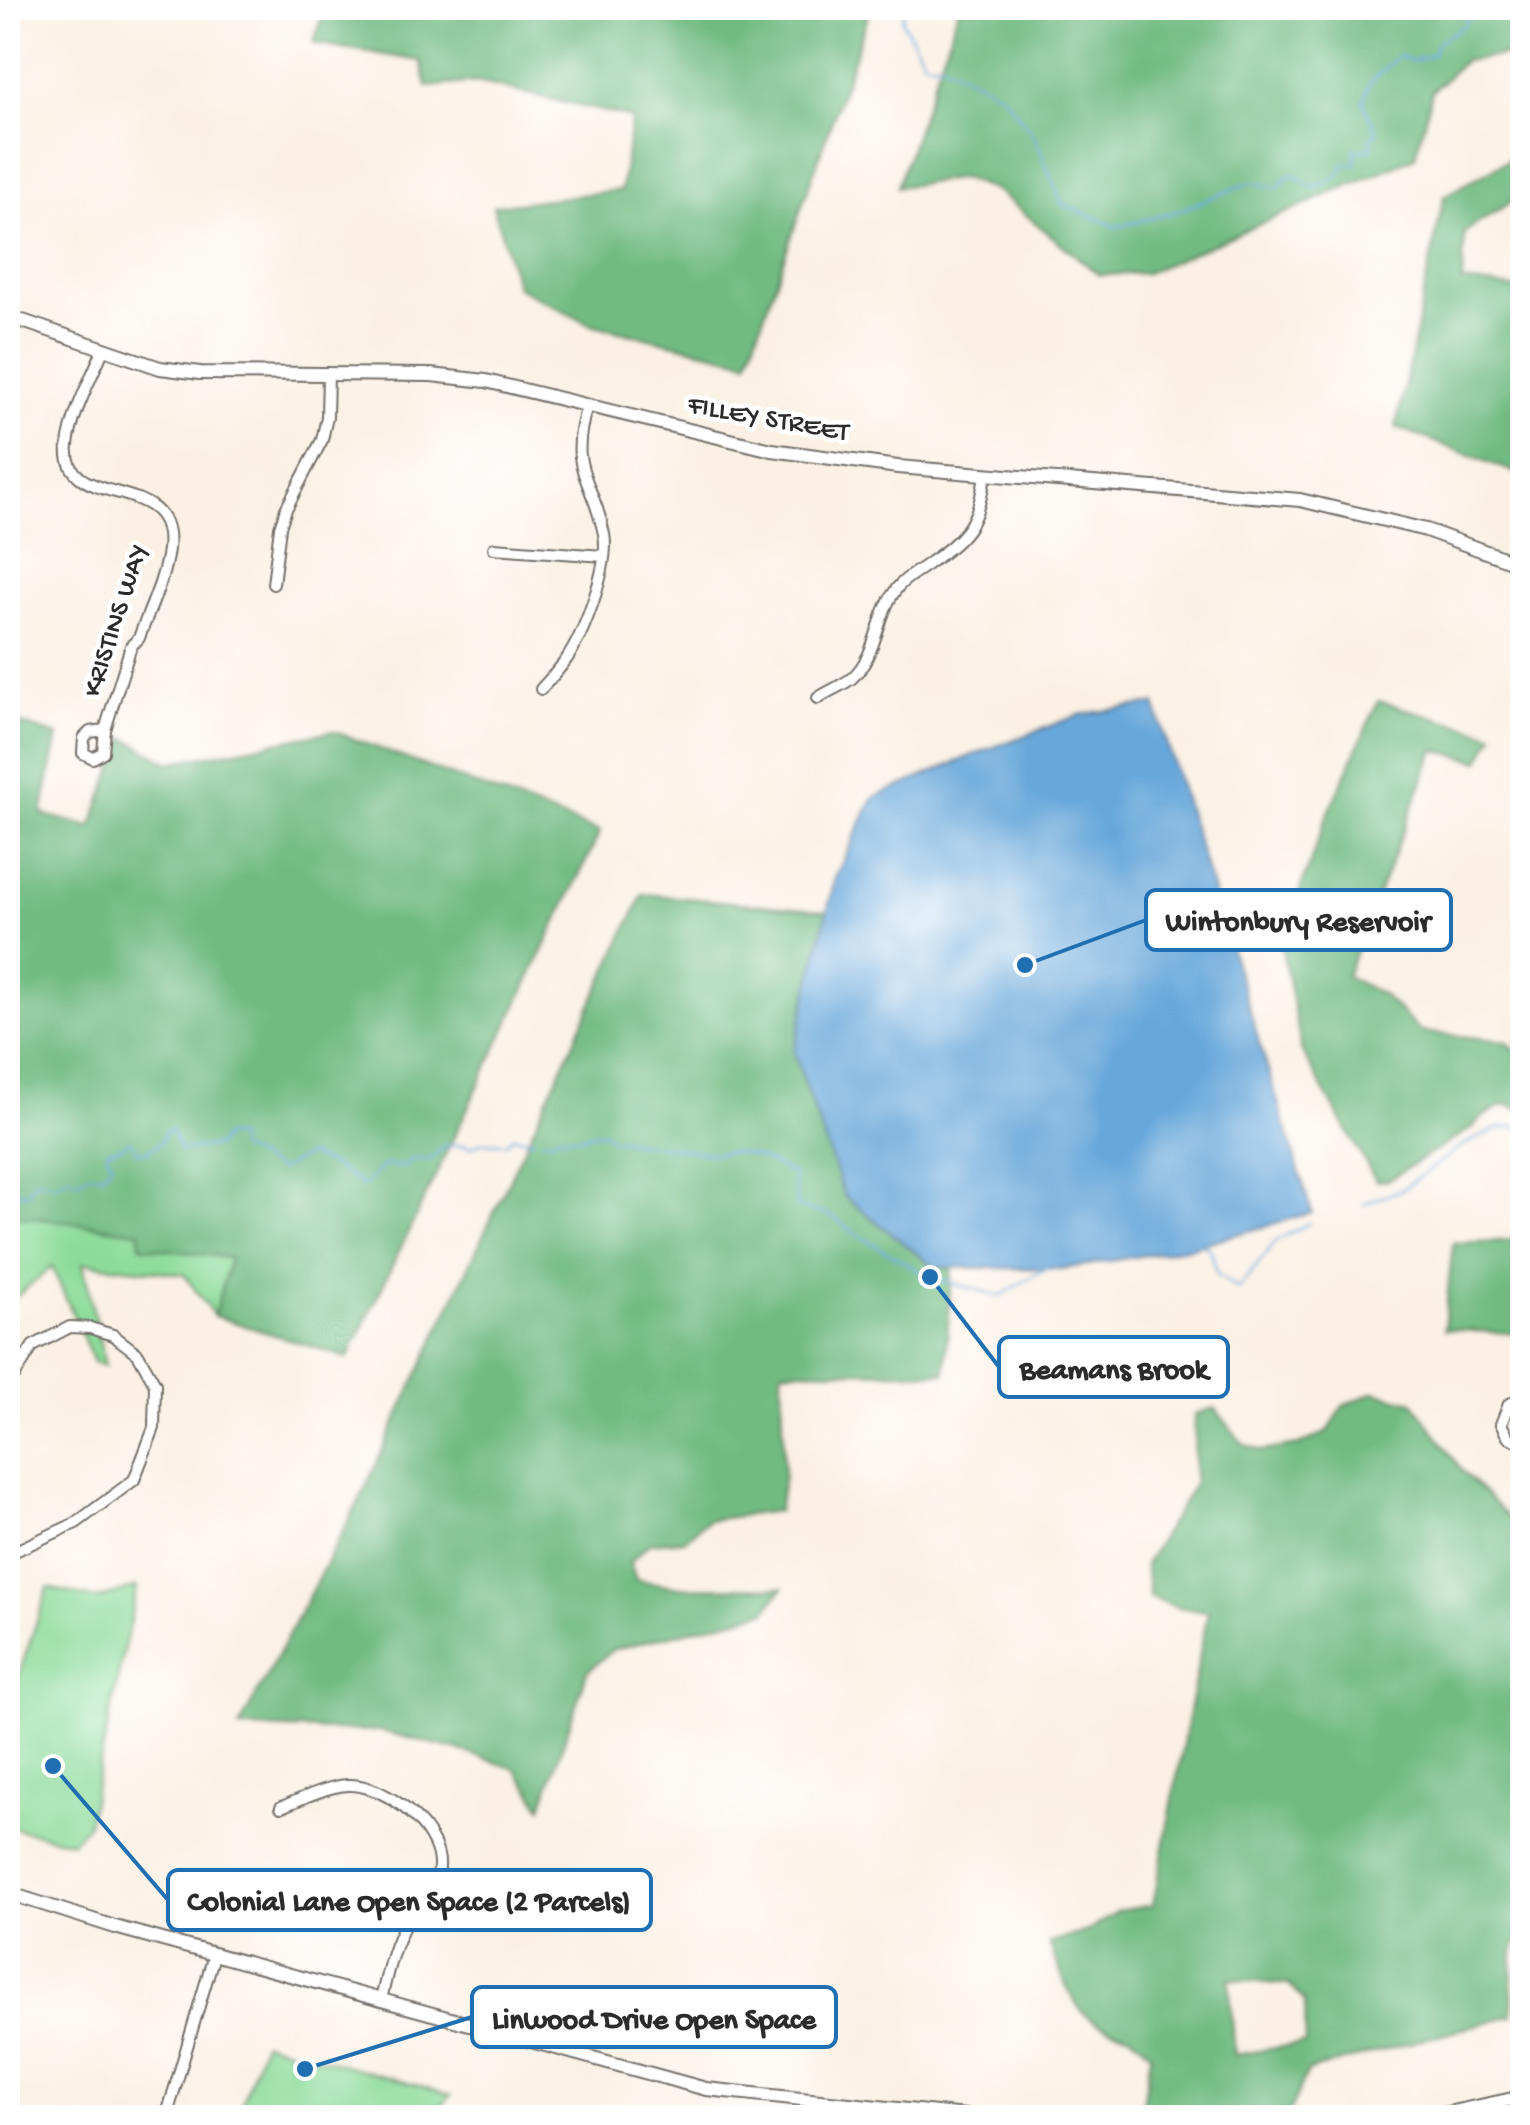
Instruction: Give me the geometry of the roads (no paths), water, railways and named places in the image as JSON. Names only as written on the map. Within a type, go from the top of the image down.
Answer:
[{"type":"street","name":"FILLEY STREET","points":[[8,316],[160,368],[200,373],[431,375],[486,380],[772,450],[898,467],[1300,500],[1426,530],[1522,565]]},
{"type":"street","name":"KRISTINS WAY","points":[[103,350],[73,427],[69,457],[73,469],[89,484],[151,504],[162,516],[168,549],[139,638],[131,646],[105,730]]},
{"type":"street","points":[[274,584],[286,508],[322,440],[328,374]]},
{"type":"street","points":[[541,690],[568,658],[600,578],[604,556],[604,534],[580,468],[577,446],[587,406]]},
{"type":"street","points":[[818,698],[852,677],[868,656],[889,600],[900,584],[956,544],[970,529],[981,502],[984,474]]},
{"type":"street","points":[[494,548],[604,556]]},
{"type":"street","points":[[8,1386],[33,1346],[70,1327],[90,1328],[113,1336],[138,1354],[155,1384],[154,1428],[134,1480],[76,1523],[10,1553],[8,1529]]},
{"type":"street","points":[[1522,1399],[1509,1404],[1501,1424],[1508,1437],[1522,1442]]},
{"type":"street","points":[[281,1807],[332,1788],[362,1786],[379,1792],[428,1830],[437,1848],[438,1877],[394,1948],[381,2000]]},
{"type":"street","points":[[8,1892],[214,1954],[706,2089],[858,2111],[985,2118]]},
{"type":"street","points":[[166,2118],[214,1954]]},
{"type":"street","points":[[1424,2118],[1522,2097]]},
{"type":"water","points":[[1155,704],[1312,1213],[1192,1247],[1063,1269],[934,1267],[844,1196],[794,1052],[835,878],[873,798],[1082,714]]},
{"type":"waterway","points":[[905,8],[902,21],[925,62],[942,63],[1003,95],[1034,135],[1062,204],[1117,227],[1175,212],[1251,182],[1278,188],[1289,175],[1294,175],[1313,188],[1337,177],[1345,164],[1356,164],[1355,150],[1372,149],[1370,139],[1377,132],[1363,103],[1370,82],[1398,56],[1413,61],[1433,54],[1436,43],[1463,26],[1472,12],[1487,8]]},
{"type":"waterway","points":[[1364,1204],[1403,1189],[1462,1146],[1497,1129],[1522,1126]]},
{"type":"waterway","points":[[8,1194],[14,1190],[27,1194],[34,1181],[42,1179],[54,1185],[69,1176],[78,1181],[88,1174],[103,1174],[113,1162],[107,1157],[108,1150],[129,1141],[135,1145],[135,1151],[146,1152],[171,1130],[181,1151],[218,1145],[224,1136],[238,1137],[239,1149],[279,1170],[308,1155],[339,1169],[363,1186],[383,1165],[404,1167],[412,1159],[430,1160],[444,1146],[470,1148],[482,1142],[506,1143],[513,1137],[534,1139]]},
{"type":"waterway","points":[[543,1140],[605,1132],[609,1138],[755,1156],[793,1174],[797,1207],[830,1215],[930,1277],[1000,1296],[1048,1267]]},
{"type":"waterway","points":[[1200,1243],[1211,1250],[1217,1274],[1238,1289],[1276,1241],[1309,1223]]},
{"type":"place","name":"Wintonbury Reservoir","points":[[1025,965]]},
{"type":"place","name":"Beamans Brook","points":[[930,1277]]},
{"type":"place","name":"Colonial Lane Open Space (2 Parcels)","points":[[53,1766]]},
{"type":"place","name":"Linwood Drive Open Space","points":[[305,2069]]}]
